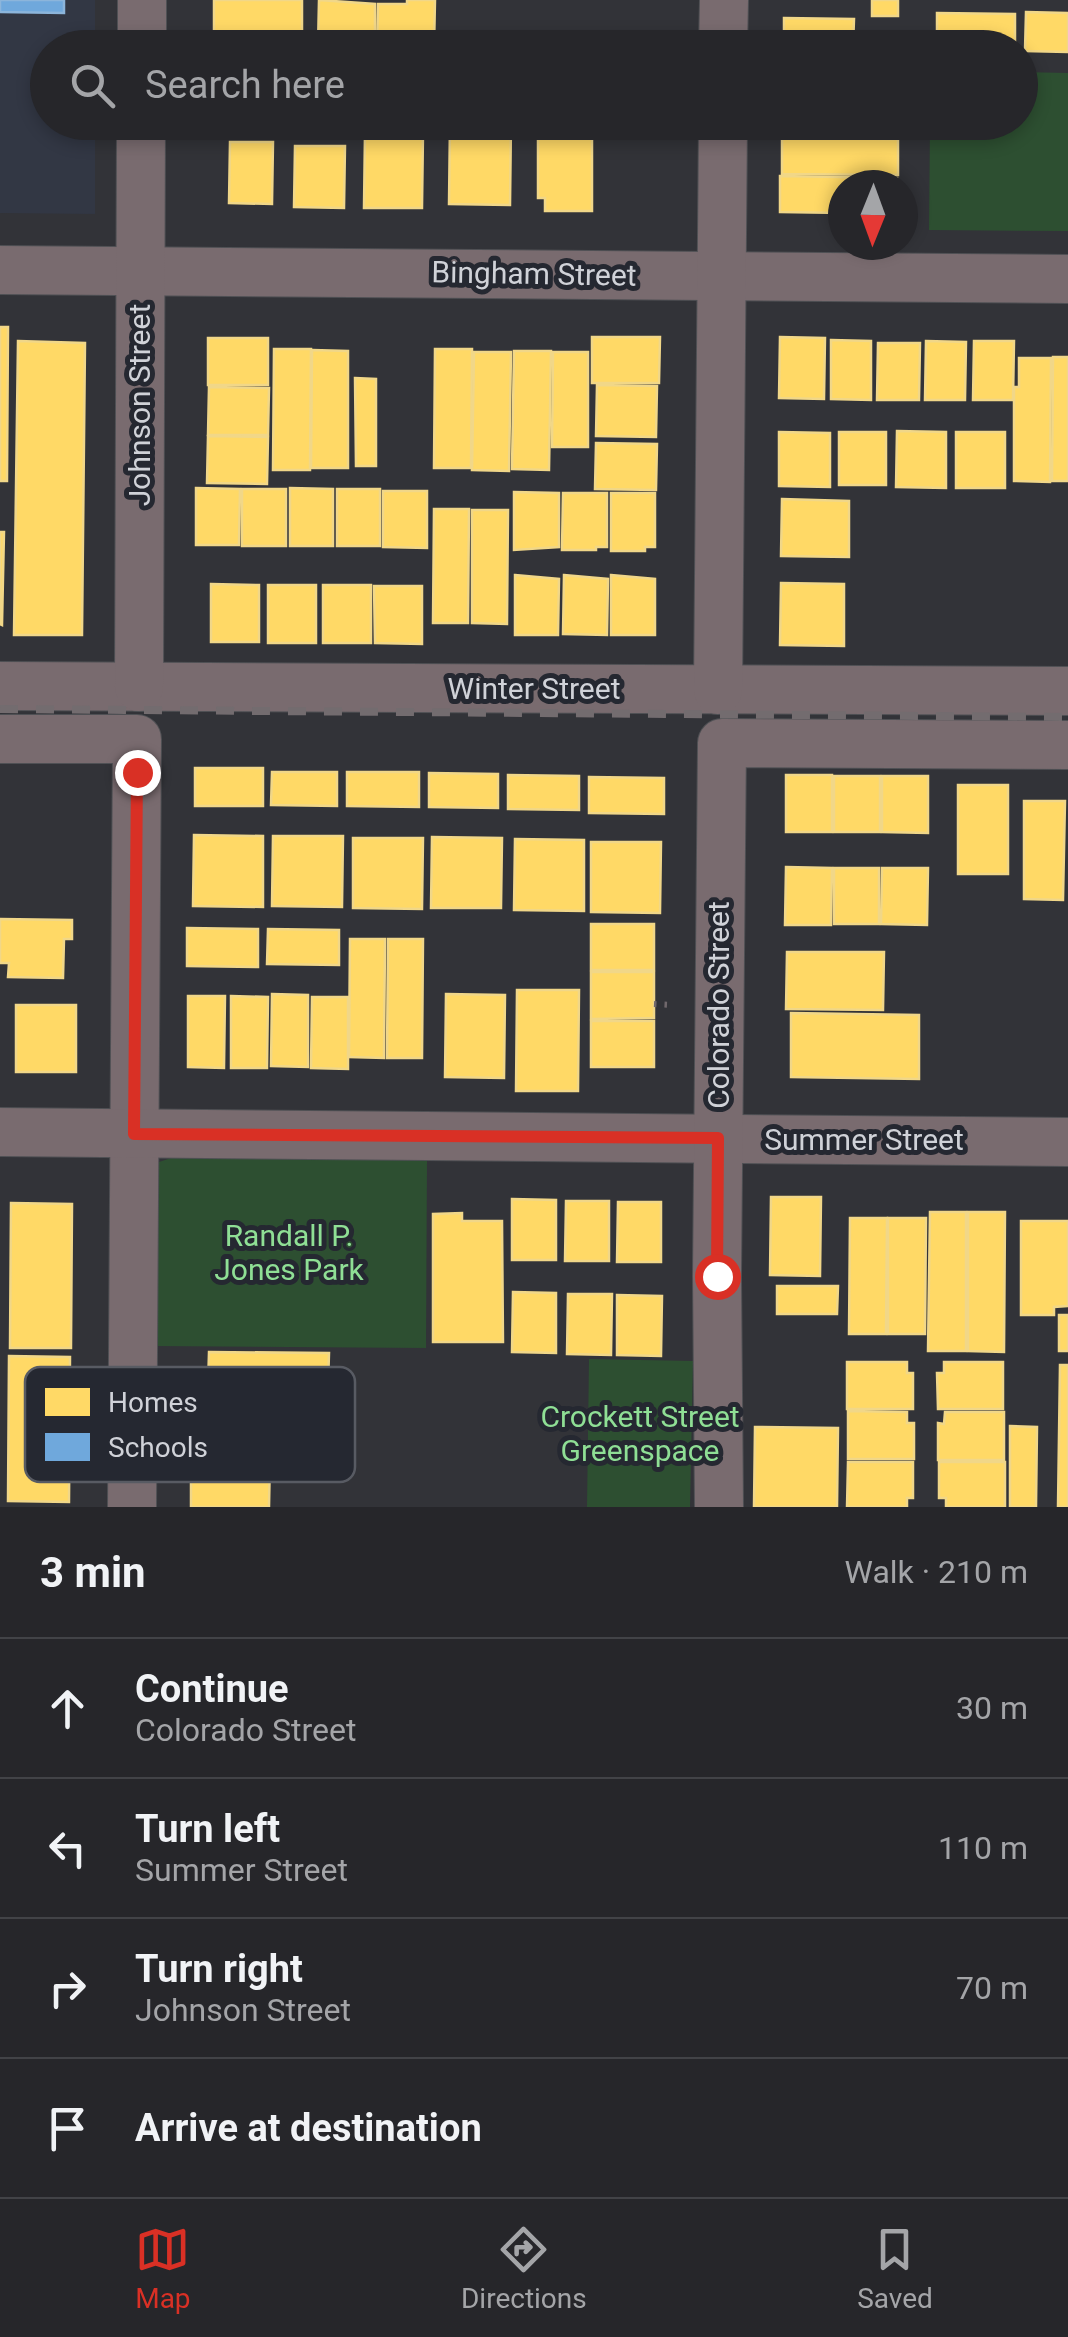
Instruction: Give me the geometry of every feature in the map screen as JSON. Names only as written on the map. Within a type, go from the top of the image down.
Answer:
[{"type":"street","points":[[142,0],[142,30]]},
{"type":"street","points":[[723,30],[724,0]]},
{"type":"street","name":"Johnson Street","points":[[139,687],[141,140]]},
{"type":"street","points":[[718,690],[722,140]]},
{"type":"street","name":"Bingham Street","points":[[0,270],[1068,280]]},
{"type":"street","name":"Winter Street","points":[[0,686],[1068,691]]},
{"type":"street","points":[[0,739],[137,740],[133,1367]]},
{"type":"street","name":"Colorado Street","points":[[719,1507],[722,743],[1068,745]]},
{"type":"street","name":"Summer Street","points":[[0,1132],[1068,1142]]},
{"type":"street","points":[[132,1482],[132,1507]]},
{"type":"path","points":[[654,1004],[674,1006]]},
{"type":"shaded area","points":[[0,0],[95,0],[95,30],[30,30],[30,140],[95,140],[95,214],[0,213]]},
{"type":"green space","points":[[1038,72],[1068,73],[1068,231],[929,230],[930,140],[1038,140]]},
{"type":"green space","name":"Randall P. Jones Park","points":[[171,1158],[427,1159],[426,1348],[151,1346],[155,1170],[159,1162]]},
{"type":"green space","name":"Crockett Street Greenspace","points":[[589,1359],[693,1361],[690,1507],[587,1507]]},
{"type":"building: Homes","points":[[214,0],[302,0],[302,30],[214,30]]},
{"type":"building: Homes","points":[[319,0],[375,4],[375,30],[318,30]]},
{"type":"building: Homes","points":[[407,0],[435,0],[434,30],[377,30],[378,4],[407,4]]},
{"type":"building: Homes","points":[[872,0],[898,0],[898,16],[872,16]]},
{"type":"building: Homes","points":[[1026,12],[1068,13],[1068,52],[1038,51],[1038,30],[1026,30]]},
{"type":"building: Homes","points":[[937,13],[1015,14],[1015,30],[937,30]]},
{"type":"building: Homes","points":[[784,18],[854,19],[854,30],[784,30]]},
{"type":"building: Homes","points":[[365,140],[423,140],[422,208],[364,208]]},
{"type":"building: Homes","points":[[450,140],[511,140],[510,205],[449,204]]},
{"type":"building: Homes","points":[[538,140],[592,140],[592,211],[545,211],[545,198],[538,198]]},
{"type":"building: Homes","points":[[782,140],[898,140],[898,170],[828,170],[828,174],[782,174]]},
{"type":"building: Homes","points":[[230,142],[273,142],[272,204],[229,203]]},
{"type":"building: Homes","points":[[295,146],[345,146],[344,208],[294,207]]},
{"type":"building: Homes","points":[[780,176],[828,177],[828,213],[780,212]]},
{"type":"building: Homes","points":[[0,327],[8,327],[7,481],[0,481]]},
{"type":"building: Homes","points":[[592,337],[660,337],[659,383],[592,383]]},
{"type":"building: Homes","points":[[780,337],[825,338],[824,399],[779,398]]},
{"type":"building: Homes","points":[[208,338],[268,338],[268,385],[208,385]]},
{"type":"building: Homes","points":[[831,340],[871,341],[871,400],[831,399]]},
{"type":"building: Homes","points":[[18,341],[85,343],[82,635],[14,635]]},
{"type":"building: Homes","points":[[926,341],[966,342],[965,400],[925,400]]},
{"type":"building: Homes","points":[[974,341],[1014,341],[1013,400],[973,400]]},
{"type":"building: Homes","points":[[878,343],[920,343],[919,400],[877,400]]},
{"type":"building: Homes","points":[[274,349],[311,349],[310,470],[273,470]]},
{"type":"building: Homes","points":[[435,349],[472,349],[471,468],[434,468]]},
{"type":"building: Homes","points":[[312,350],[348,351],[348,468],[311,468]]},
{"type":"building: Homes","points":[[514,351],[551,351],[549,470],[512,469]]},
{"type":"building: Homes","points":[[474,352],[511,352],[509,471],[472,470]]},
{"type":"building: Homes","points":[[553,352],[588,352],[588,447],[552,447]]},
{"type":"building: Homes","points":[[1053,357],[1068,357],[1068,481],[1052,481]]},
{"type":"building: Homes","points":[[1019,358],[1051,358],[1050,482],[1014,481],[1014,387],[1019,387]]},
{"type":"building: Homes","points":[[355,378],[376,379],[376,466],[356,466]]},
{"type":"building: Homes","points":[[597,385],[657,386],[656,437],[596,436]]},
{"type":"building: Homes","points":[[209,387],[269,388],[268,435],[208,435]]},
{"type":"building: Homes","points":[[897,431],[946,432],[946,488],[896,487]]},
{"type":"building: Homes","points":[[779,432],[830,433],[830,487],[779,486]]},
{"type":"building: Homes","points":[[839,432],[886,432],[886,485],[839,485]]},
{"type":"building: Homes","points":[[956,432],[1005,432],[1005,488],[956,488]]},
{"type":"building: Homes","points":[[208,436],[268,437],[267,484],[207,483]]},
{"type":"building: Homes","points":[[596,443],[657,444],[656,490],[595,489]]},
{"type":"building: Homes","points":[[196,488],[240,489],[239,545],[196,545]]},
{"type":"building: Homes","points":[[290,488],[333,489],[333,546],[290,546]]},
{"type":"building: Homes","points":[[242,489],[286,489],[286,546],[242,546]]},
{"type":"building: Homes","points":[[337,489],[380,489],[380,546],[337,546]]},
{"type":"building: Homes","points":[[383,491],[427,491],[427,548],[383,547]]},
{"type":"building: Homes","points":[[514,492],[559,493],[559,547],[514,550]]},
{"type":"building: Homes","points":[[563,493],[607,493],[607,547],[562,550]]},
{"type":"building: Homes","points":[[611,493],[655,493],[655,547],[645,547],[645,551],[611,551]]},
{"type":"building: Homes","points":[[782,499],[849,501],[849,557],[781,556]]},
{"type":"building: Homes","points":[[434,509],[469,509],[468,623],[433,623]]},
{"type":"building: Homes","points":[[472,510],[508,510],[507,624],[472,623]]},
{"type":"building: Homes","points":[[0,532],[4,532],[2,625],[0,624]]},
{"type":"building: Homes","points":[[515,575],[559,579],[558,635],[515,635]]},
{"type":"building: Homes","points":[[564,575],[608,579],[607,635],[563,634]]},
{"type":"building: Homes","points":[[611,575],[655,579],[655,635],[611,635]]},
{"type":"building: Homes","points":[[781,583],[844,584],[844,646],[780,645]]},
{"type":"building: Homes","points":[[211,584],[259,585],[259,642],[211,642]]},
{"type":"building: Homes","points":[[268,585],[316,585],[316,643],[268,643]]},
{"type":"building: Homes","points":[[323,585],[371,585],[371,643],[323,643]]},
{"type":"building: Homes","points":[[374,586],[422,586],[422,644],[375,643]]},
{"type":"building: Homes","points":[[195,768],[263,768],[263,806],[195,806]]},
{"type":"building: Homes","points":[[272,772],[337,772],[337,806],[271,805]]},
{"type":"building: Homes","points":[[347,772],[419,772],[419,807],[347,806]]},
{"type":"building: Homes","points":[[429,773],[498,774],[498,808],[429,807]]},
{"type":"building: Homes","points":[[508,775],[579,776],[579,810],[508,809]]},
{"type":"building: Homes","points":[[786,775],[832,775],[832,832],[786,832]]},
{"type":"building: Homes","points":[[834,776],[880,776],[880,832],[834,832]]},
{"type":"building: Homes","points":[[882,776],[928,776],[928,833],[882,832]]},
{"type":"building: Homes","points":[[589,777],[664,778],[664,814],[589,813]]},
{"type":"building: Homes","points":[[958,785],[1008,785],[1008,874],[958,874]]},
{"type":"building: Homes","points":[[1024,801],[1065,801],[1063,900],[1024,899]]},
{"type":"building: Homes","points":[[194,835],[263,836],[263,907],[193,906]]},
{"type":"building: Homes","points":[[273,836],[343,836],[342,907],[272,906]]},
{"type":"building: Homes","points":[[432,837],[502,838],[501,908],[431,908]]},
{"type":"building: Homes","points":[[353,838],[423,838],[422,909],[353,908]]},
{"type":"building: Homes","points":[[515,839],[584,840],[584,911],[514,910]]},
{"type":"building: Homes","points":[[591,842],[661,842],[660,913],[591,912]]},
{"type":"building: Homes","points":[[786,867],[832,868],[831,925],[785,925]]},
{"type":"building: Homes","points":[[834,868],[879,868],[879,924],[834,924]]},
{"type":"building: Homes","points":[[882,868],[928,868],[927,925],[881,924]]},
{"type":"building: Homes","points":[[0,919],[72,920],[72,939],[64,939],[63,978],[8,977],[9,963],[0,963]]},
{"type":"building: Homes","points":[[591,924],[654,924],[654,970],[591,970]]},
{"type":"building: Homes","points":[[187,928],[258,929],[258,967],[187,966]]},
{"type":"building: Homes","points":[[268,929],[339,930],[339,965],[267,964]]},
{"type":"building: Homes","points":[[350,939],[385,939],[384,1058],[349,1057]]},
{"type":"building: Homes","points":[[388,939],[423,939],[422,1058],[387,1058]]},
{"type":"building: Homes","points":[[787,952],[884,952],[883,1010],[786,1009]]},
{"type":"building: Homes","points":[[591,972],[654,972],[654,1018],[591,1019]]},
{"type":"building: Homes","points":[[517,990],[579,990],[578,1091],[516,1091]]},
{"type":"building: Homes","points":[[272,994],[308,995],[308,1067],[271,1066]]},
{"type":"building: Homes","points":[[446,994],[505,995],[504,1078],[445,1077]]},
{"type":"building: Homes","points":[[188,996],[225,996],[224,1068],[188,1067]]},
{"type":"building: Homes","points":[[231,996],[268,997],[267,1068],[231,1068]]},
{"type":"building: Homes","points":[[312,997],[348,997],[348,1069],[311,1068]]},
{"type":"building: Homes","points":[[16,1005],[76,1005],[76,1072],[16,1072]]},
{"type":"building: Homes","points":[[791,1013],[919,1015],[919,1079],[791,1077]]},
{"type":"building: Homes","points":[[591,1021],[654,1021],[654,1067],[591,1067]]},
{"type":"building: Homes","points":[[771,1197],[821,1197],[820,1276],[770,1275]]},
{"type":"building: Homes","points":[[512,1199],[556,1200],[556,1260],[512,1260]]},
{"type":"building: Homes","points":[[566,1201],[609,1201],[609,1261],[565,1261]]},
{"type":"building: Homes","points":[[618,1202],[661,1202],[661,1262],[617,1262]]},
{"type":"building: Homes","points":[[11,1203],[72,1204],[71,1348],[10,1348]]},
{"type":"building: Homes","points":[[930,1212],[966,1212],[966,1351],[928,1351]]},
{"type":"building: Homes","points":[[968,1212],[1005,1212],[1004,1352],[968,1351]]},
{"type":"building: Homes","points":[[462,1213],[462,1221],[502,1221],[503,1342],[433,1342],[433,1214]]},
{"type":"building: Homes","points":[[850,1218],[887,1218],[886,1334],[849,1334]]},
{"type":"building: Homes","points":[[888,1218],[926,1218],[925,1334],[888,1334]]},
{"type":"building: Homes","points":[[1021,1221],[1068,1221],[1068,1306],[1054,1307],[1054,1315],[1021,1315]]},
{"type":"building: Homes","points":[[777,1286],[838,1286],[837,1314],[777,1314]]},
{"type":"building: Homes","points":[[513,1292],[556,1293],[556,1353],[512,1352]]},
{"type":"building: Homes","points":[[568,1294],[612,1294],[611,1355],[567,1354]]},
{"type":"building: Homes","points":[[617,1295],[662,1296],[661,1356],[617,1355]]},
{"type":"building: Homes","points":[[1059,1315],[1068,1315],[1068,1351],[1059,1351]]},
{"type":"building: Homes","points":[[209,1352],[329,1353],[329,1367],[209,1367]]},
{"type":"building: Homes","points":[[9,1356],[70,1357],[70,1367],[25,1367],[25,1482],[69,1482],[69,1502],[8,1501]]},
{"type":"building: Homes","points":[[847,1362],[907,1362],[907,1373],[913,1373],[913,1409],[847,1409]]},
{"type":"building: Homes","points":[[944,1362],[1003,1362],[1003,1409],[938,1409],[937,1373],[944,1373]]},
{"type":"building: Homes","points":[[1060,1365],[1068,1365],[1068,1507],[1058,1507]]},
{"type":"building: Homes","points":[[848,1411],[907,1412],[907,1423],[914,1423],[914,1459],[848,1459]]},
{"type":"building: Homes","points":[[945,1412],[1004,1412],[1004,1460],[938,1460],[938,1423],[944,1424]]},
{"type":"building: Homes","points":[[1010,1426],[1037,1427],[1036,1507],[1010,1507]]},
{"type":"building: Homes","points":[[755,1427],[838,1428],[837,1507],[754,1507]]},
{"type":"building: Homes","points":[[848,1462],[913,1462],[913,1498],[907,1498],[907,1507],[847,1507]]},
{"type":"building: Homes","points":[[939,1462],[1005,1462],[1005,1507],[946,1507],[946,1498],[939,1498]]},
{"type":"building: Homes","points":[[191,1482],[270,1482],[269,1507],[191,1507]]},
{"type":"building: Schools","points":[[0,0],[64,0],[64,13],[0,12]]},
{"type":"railway","points":[[0,709],[1068,717]]},
{"type":"route","points":[[137,772],[134,1134],[718,1138],[717,1276]]}]
